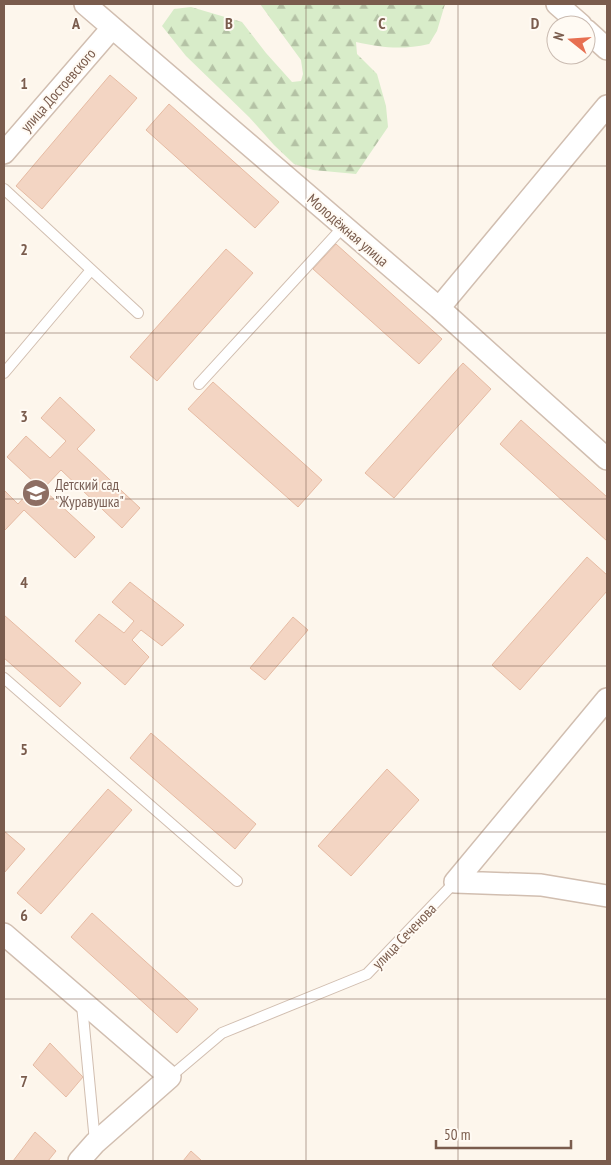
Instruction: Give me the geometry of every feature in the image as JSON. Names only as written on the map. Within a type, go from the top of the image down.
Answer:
[{"type":"street","name":"Молодёжная улица","points":[[86,4],[439,308],[607,459]]},
{"type":"street","points":[[557,4],[570,15]]},
{"type":"street","name":"улица Достоевского","points":[[4,153],[112,28]]},
{"type":"street","points":[[596,39],[607,49]]},
{"type":"street","points":[[439,308],[607,106]]},
{"type":"street","name":"улица Сеченова","points":[[455,882],[607,699]]},
{"type":"street","points":[[482,849],[504,883]]},
{"type":"street","points":[[455,882],[541,885],[607,896]]},
{"type":"street","points":[[4,934],[170,1077]]},
{"type":"street","name":"улица Сеченова","points":[[79,1161],[95,1143],[170,1077]]},
{"type":"lane","points":[[4,189],[138,313]]},
{"type":"lane","points":[[200,384],[344,226]]},
{"type":"lane","points":[[4,373],[91,270]]},
{"type":"lane","points":[[4,678],[237,881]]},
{"type":"lane","name":"улица Сеченова","points":[[170,1077],[222,1033],[368,974],[455,882]]},
{"type":"lane","points":[[82,1001],[95,1143]]},
{"type":"green space","points":[[260,4],[445,4],[437,31],[429,44],[392,48],[356,42],[357,54],[377,74],[386,106],[388,127],[356,174],[313,170],[294,164],[186,56],[162,26],[174,9],[191,7],[242,22],[292,82],[301,81],[303,74],[301,60]]},
{"type":"building","points":[[110,75],[137,98],[42,209],[16,186]]},
{"type":"building","points":[[169,104],[279,202],[255,228],[146,130]]},
{"type":"building","points":[[336,244],[442,339],[419,364],[313,269]]},
{"type":"building","points":[[226,249],[253,273],[157,381],[130,357]]},
{"type":"building","points":[[463,363],[491,389],[394,498],[365,473]]},
{"type":"building","points":[[213,382],[322,480],[298,507],[188,409]]},
{"type":"building","points":[[60,397],[95,430],[77,449],[140,508],[122,528],[61,470],[43,489],[95,537],[75,558],[24,510],[5,530],[4,528],[4,490],[18,504],[36,484],[7,457],[26,436],[50,458],[66,441],[41,418]]},
{"type":"building","points":[[521,420],[607,497],[607,541],[500,444]]},
{"type":"building","points":[[587,557],[607,575],[607,591],[520,690],[492,665]]},
{"type":"building","points":[[130,582],[184,625],[162,646],[141,630],[132,640],[149,657],[125,685],[75,641],[99,614],[124,633],[134,621],[112,602]]},
{"type":"building","points":[[4,615],[81,683],[60,707],[4,658]]},
{"type":"building","points":[[293,617],[308,630],[265,680],[250,668]]},
{"type":"building","points":[[151,733],[256,824],[235,849],[130,758]]},
{"type":"building","points":[[387,769],[419,800],[351,876],[318,846]]},
{"type":"building","points":[[108,789],[132,810],[41,914],[17,893]]},
{"type":"building","points":[[4,831],[25,849],[4,873]]},
{"type":"building","points":[[92,913],[198,1009],[177,1033],[71,937]]},
{"type":"building","points":[[50,1043],[83,1077],[66,1097],[33,1065]]},
{"type":"building","points":[[35,1132],[56,1151],[48,1161],[13,1161]]},
{"type":"building","points":[[191,1151],[202,1161],[183,1161]]},
{"type":"place","name":"Детский сад \"Журавушка\"","points":[[36,493]]}]
